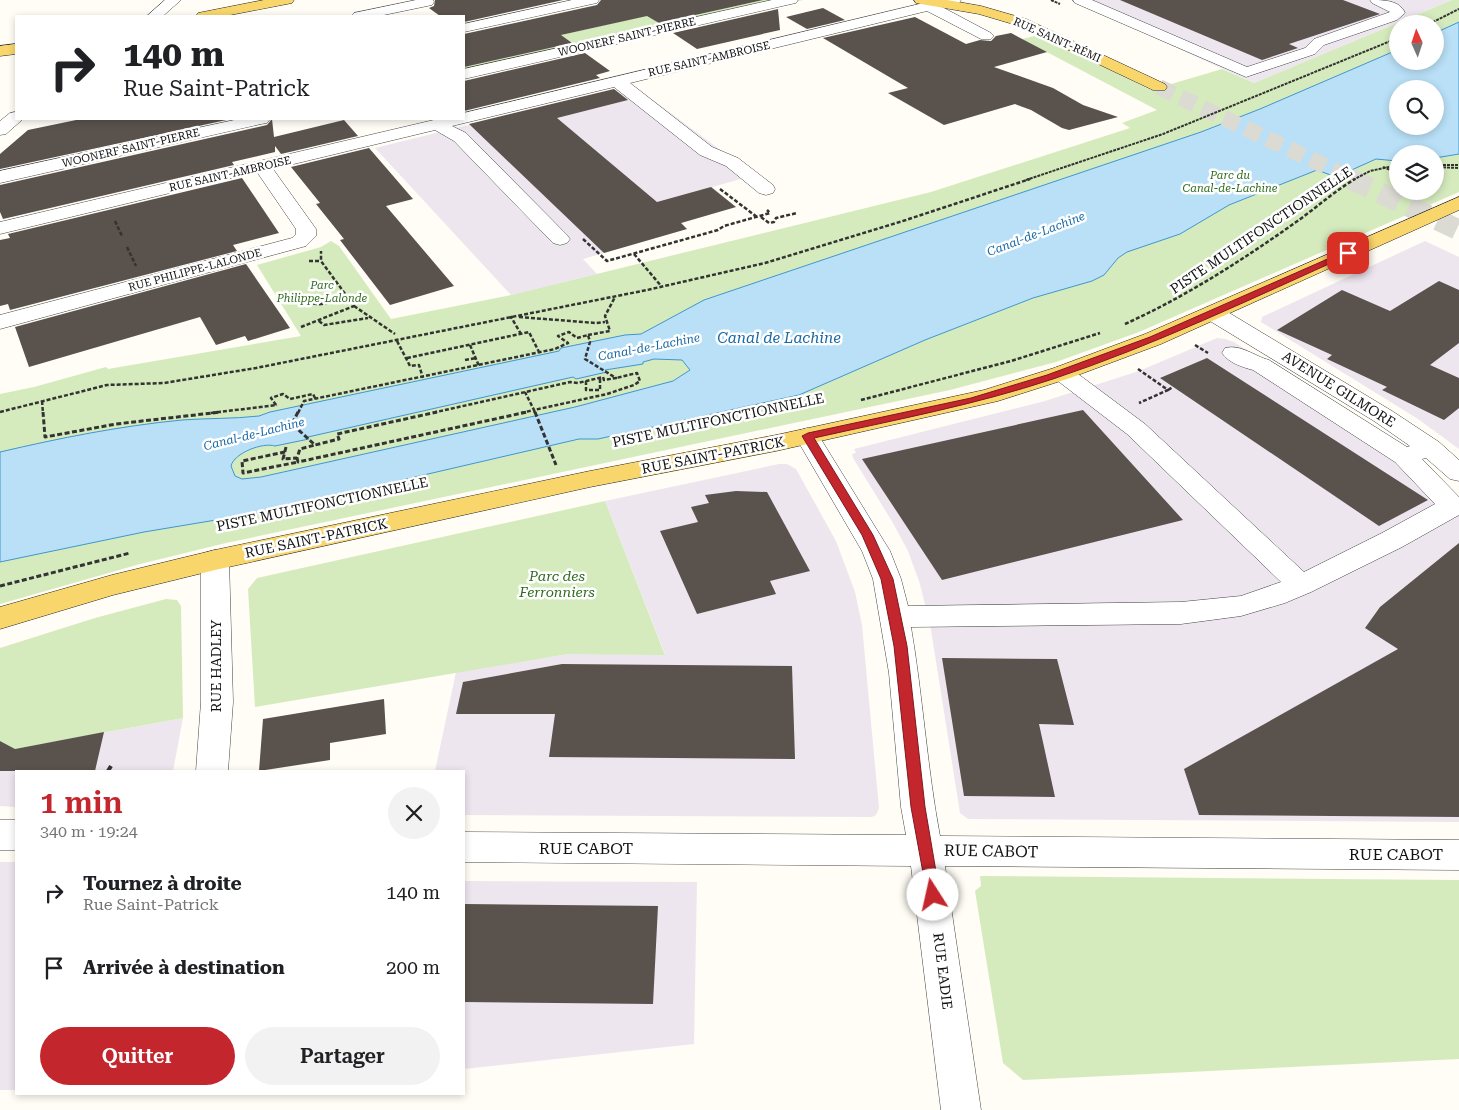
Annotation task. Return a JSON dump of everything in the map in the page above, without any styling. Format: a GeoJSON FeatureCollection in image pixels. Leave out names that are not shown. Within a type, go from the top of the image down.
{"type":"FeatureCollection","features":[{"type":"Feature","properties":{"kind":"main road"},"geometry":{"type":"LineString","coordinates":[[208,15],[287,0]]}},
{"type":"Feature","properties":{"kind":"main road","name":"RUE SAINT-RÉMI"},"geometry":{"type":"LineString","coordinates":[[936,2],[981,10],[1021,22],[1164,83],[995,0]]}},
{"type":"Feature","properties":{"kind":"main road"},"geometry":{"type":"LineString","coordinates":[[0,51],[15,48]]}},
{"type":"Feature","properties":{"kind":"main road","name":"RUE SAINT-PATRICK"},"geometry":{"type":"LineString","coordinates":[[0,618],[90,591],[215,560],[590,479],[808,436],[973,400],[1062,373],[1153,339],[1459,203]]}},
{"type":"Feature","properties":{"kind":"street"},"geometry":{"type":"LineString","coordinates":[[155,15],[174,0]]}},
{"type":"Feature","properties":{"kind":"street"},"geometry":{"type":"LineString","coordinates":[[465,27],[592,0]]}},
{"type":"Feature","properties":{"kind":"street","name":"WOONERF SAINT-PIERRE"},"geometry":{"type":"LineString","coordinates":[[465,61],[735,0]]}},
{"type":"Feature","properties":{"kind":"street","name":"WOONERF SAINT-PIERRE"},"geometry":{"type":"LineString","coordinates":[[465,74],[718,16],[753,4],[791,0]]}},
{"type":"Feature","properties":{"kind":"street"},"geometry":{"type":"LineString","coordinates":[[1080,0],[1246,72],[1310,51],[1318,42],[1392,17],[1398,13],[1393,6],[1377,0]]}},
{"type":"Feature","properties":{"kind":"street"},"geometry":{"type":"LineString","coordinates":[[936,2],[986,36]]}},
{"type":"Feature","properties":{"kind":"street","name":"RUE SAINT-AMBROISE"},"geometry":{"type":"LineString","coordinates":[[465,117],[936,2]]}},
{"type":"Feature","properties":{"kind":"street"},"geometry":{"type":"LineString","coordinates":[[366,15],[433,3]]}},
{"type":"Feature","properties":{"kind":"street"},"geometry":{"type":"LineString","coordinates":[[653,18],[692,22]]}},
{"type":"Feature","properties":{"kind":"street"},"geometry":{"type":"LineString","coordinates":[[612,40],[623,25]]}},
{"type":"Feature","properties":{"kind":"street"},"geometry":{"type":"LineString","coordinates":[[494,54],[536,57]]}},
{"type":"Feature","properties":{"kind":"street"},"geometry":{"type":"LineString","coordinates":[[617,81],[706,151],[732,162],[766,189]]}},
{"type":"Feature","properties":{"kind":"street"},"geometry":{"type":"LineString","coordinates":[[0,115],[15,116]]}},
{"type":"Feature","properties":{"kind":"street"},"geometry":{"type":"LineString","coordinates":[[0,130],[15,117]]}},
{"type":"Feature","properties":{"kind":"street"},"geometry":{"type":"LineString","coordinates":[[172,139],[199,120]]}},
{"type":"Feature","properties":{"kind":"street","name":"WOONERF SAINT-PIERRE"},"geometry":{"type":"LineString","coordinates":[[4,172],[37,156],[199,120]]}},
{"type":"Feature","properties":{"kind":"street","name":"WOONERF SAINT-PIERRE"},"geometry":{"type":"LineString","coordinates":[[4,172],[135,147],[257,120]]}},
{"type":"Feature","properties":{"kind":"street","name":"RUE SAINT-AMBROISE"},"geometry":{"type":"LineString","coordinates":[[0,228],[454,120]]}},
{"type":"Feature","properties":{"kind":"street"},"geometry":{"type":"LineString","coordinates":[[438,124],[444,129],[460,136],[560,239]]}},
{"type":"Feature","properties":{"kind":"street"},"geometry":{"type":"LineString","coordinates":[[99,143],[135,147]]}},
{"type":"Feature","properties":{"kind":"street","name":"RUE PHILIPPE-LALONDE"},"geometry":{"type":"LineString","coordinates":[[0,322],[299,242],[305,237],[306,230],[262,166]]}},
{"type":"Feature","properties":{"kind":"street","name":"AVENUE GILMORE"},"geometry":{"type":"LineString","coordinates":[[1213,313],[1383,416],[1430,448],[1459,473]]}},
{"type":"Feature","properties":{"kind":"street"},"geometry":{"type":"LineString","coordinates":[[896,617],[1188,612],[1241,606],[1275,596],[1301,585],[1456,506],[1404,456],[1261,365],[1249,362],[1233,353]]}},
{"type":"Feature","properties":{"kind":"street"},"geometry":{"type":"LineString","coordinates":[[1261,365],[1282,354]]}},
{"type":"Feature","properties":{"kind":"street"},"geometry":{"type":"LineString","coordinates":[[1062,373],[1136,429],[1301,585]]}},
{"type":"Feature","properties":{"kind":"street","name":"RUE EADIE"},"geometry":{"type":"LineString","coordinates":[[808,436],[876,551],[887,579],[896,617],[904,673],[918,807],[936,907],[960,1110]]}},
{"type":"Feature","properties":{"kind":"street"},"geometry":{"type":"LineString","coordinates":[[1404,456],[1430,448]]}},
{"type":"Feature","properties":{"kind":"street","name":"RUE HADLEY"},"geometry":{"type":"LineString","coordinates":[[212,770],[217,702],[215,560]]}},
{"type":"Feature","properties":{"kind":"street"},"geometry":{"type":"LineString","coordinates":[[0,835],[15,835]]}},
{"type":"Feature","properties":{"kind":"street","name":"RUE CABOT"},"geometry":{"type":"LineString","coordinates":[[465,847],[1459,855]]}},
{"type":"Feature","properties":{"kind":"path"},"geometry":{"type":"LineString","coordinates":[[1444,16],[1459,9]]}},
{"type":"Feature","properties":{"kind":"path"},"geometry":{"type":"LineString","coordinates":[[0,412],[107,385],[164,383],[204,377],[711,277],[801,253],[1130,145],[1211,116],[1389,42]]}},
{"type":"Feature","properties":{"kind":"path","name":"PISTE MULTIFONCTIONNELLE"},"geometry":{"type":"LineString","coordinates":[[1119,326],[1158,309],[1200,286],[1299,220],[1350,181],[1382,167],[1389,166]]}},
{"type":"Feature","properties":{"kind":"path"},"geometry":{"type":"LineString","coordinates":[[1444,166],[1459,167]]}},
{"type":"Feature","properties":{"kind":"path"},"geometry":{"type":"LineString","coordinates":[[1382,167],[1389,170]]}},
{"type":"Feature","properties":{"kind":"path"},"geometry":{"type":"LineString","coordinates":[[720,189],[756,217]]}},
{"type":"Feature","properties":{"kind":"path"},"geometry":{"type":"LineString","coordinates":[[773,208],[766,210],[776,218]]}},
{"type":"Feature","properties":{"kind":"path"},"geometry":{"type":"LineString","coordinates":[[760,216],[769,223],[774,222],[776,218],[797,213]]}},
{"type":"Feature","properties":{"kind":"path"},"geometry":{"type":"LineString","coordinates":[[583,239],[607,261],[770,214]]}},
{"type":"Feature","properties":{"kind":"path"},"geometry":{"type":"LineString","coordinates":[[320,246],[321,261],[354,306],[368,318],[394,334]]}},
{"type":"Feature","properties":{"kind":"path"},"geometry":{"type":"LineString","coordinates":[[127,247],[137,268]]}},
{"type":"Feature","properties":{"kind":"path"},"geometry":{"type":"LineString","coordinates":[[634,254],[662,287]]}},
{"type":"Feature","properties":{"kind":"path"},"geometry":{"type":"LineString","coordinates":[[302,297],[308,302],[318,304],[334,301],[345,294]]}},
{"type":"Feature","properties":{"kind":"path"},"geometry":{"type":"LineString","coordinates":[[315,444],[292,424],[304,401],[423,378],[540,352],[568,343],[558,336],[569,332],[577,338],[610,331],[606,322],[606,311],[615,297]]}},
{"type":"Feature","properties":{"kind":"path"},"geometry":{"type":"LineString","coordinates":[[301,328],[354,306]]}},
{"type":"Feature","properties":{"kind":"path"},"geometry":{"type":"LineString","coordinates":[[511,317],[596,323],[606,322]]}},
{"type":"Feature","properties":{"kind":"path"},"geometry":{"type":"LineString","coordinates":[[511,317],[521,334]]}},
{"type":"Feature","properties":{"kind":"path"},"geometry":{"type":"LineString","coordinates":[[319,321],[324,325],[368,318]]}},
{"type":"Feature","properties":{"kind":"path"},"geometry":{"type":"LineString","coordinates":[[856,401],[1043,352],[1106,331]]}},
{"type":"Feature","properties":{"kind":"path"},"geometry":{"type":"LineString","coordinates":[[407,358],[529,332],[540,352]]}},
{"type":"Feature","properties":{"kind":"path"},"geometry":{"type":"LineString","coordinates":[[588,335],[591,339],[585,359],[615,377]]}},
{"type":"Feature","properties":{"kind":"path"},"geometry":{"type":"LineString","coordinates":[[397,341],[410,366],[418,364],[423,378]]}},
{"type":"Feature","properties":{"kind":"path"},"geometry":{"type":"LineString","coordinates":[[470,345],[479,366]]}},
{"type":"Feature","properties":{"kind":"path"},"geometry":{"type":"LineString","coordinates":[[465,360],[476,358]]}},
{"type":"Feature","properties":{"kind":"path"},"geometry":{"type":"LineString","coordinates":[[1138,368],[1168,390]]}},
{"type":"Feature","properties":{"kind":"path"},"geometry":{"type":"LineString","coordinates":[[637,373],[639,378],[639,383],[636,385],[603,394],[243,473],[242,461],[286,450],[283,459],[298,460],[300,448],[339,440],[337,434],[570,382],[578,383],[604,377],[604,380],[637,373]]}},
{"type":"Feature","properties":{"kind":"path"},"geometry":{"type":"LineString","coordinates":[[600,378],[600,390],[603,394]]}},
{"type":"Feature","properties":{"kind":"path"},"geometry":{"type":"LineString","coordinates":[[586,381],[586,390],[600,390]]}},
{"type":"Feature","properties":{"kind":"path"},"geometry":{"type":"LineString","coordinates":[[1139,402],[1173,387]]}},
{"type":"Feature","properties":{"kind":"path"},"geometry":{"type":"LineString","coordinates":[[525,392],[555,463]]}},
{"type":"Feature","properties":{"kind":"path"},"geometry":{"type":"LineString","coordinates":[[42,401],[45,437],[125,423],[277,405],[271,398],[283,394],[290,400],[313,394],[315,398]]}},
{"type":"Feature","properties":{"kind":"path"},"geometry":{"type":"LineString","coordinates":[[546,465],[565,461]]}},
{"type":"Feature","properties":{"kind":"path"},"geometry":{"type":"LineString","coordinates":[[0,586],[137,552]]}},
{"type":"Feature","properties":{"kind":"path"},"geometry":{"type":"LineString","coordinates":[[109,770],[111,766]]}},
{"type":"Feature","properties":{"kind":"shaded area"},"geometry":{"type":"Polygon","coordinates":[[[1071,0],[1452,0],[1416,15],[1389,15],[1389,26],[1254,83],[1071,0]]]}},
{"type":"Feature","properties":{"kind":"shaded area"},"geometry":{"type":"Polygon","coordinates":[[[633,85],[774,190],[760,193],[741,179],[712,187],[736,207],[682,223],[687,229],[583,259],[597,274],[511,295],[375,148],[574,99],[588,110],[628,100],[615,89],[633,85]]]}},
{"type":"Feature","properties":{"kind":"shaded area"},"geometry":{"type":"Polygon","coordinates":[[[1425,241],[1459,257],[1459,449],[1418,419],[1261,322],[1262,317],[1266,315],[1425,241]]]}},
{"type":"Feature","properties":{"kind":"shaded area"},"geometry":{"type":"Polygon","coordinates":[[[1217,338],[1234,342],[1352,416],[1459,505],[1459,822],[968,819],[960,813],[931,630],[920,584],[908,551],[853,458],[852,454],[856,453],[854,449],[1045,401],[1139,371],[1217,338]]]}},
{"type":"Feature","properties":{"kind":"shaded area"},"geometry":{"type":"Polygon","coordinates":[[[779,464],[787,464],[796,469],[836,541],[855,592],[862,625],[879,808],[876,815],[872,817],[465,815],[465,770],[435,770],[456,672],[568,654],[665,654],[605,501],[779,464]]]}},
{"type":"Feature","properties":{"kind":"shaded area"},"geometry":{"type":"Polygon","coordinates":[[[183,718],[173,770],[15,770],[15,807],[0,806],[0,741],[15,749],[183,718]]]}},
{"type":"Feature","properties":{"kind":"shaded area"},"geometry":{"type":"Polygon","coordinates":[[[0,862],[15,862],[15,1090],[0,1090],[0,862]]]}},
{"type":"Feature","properties":{"kind":"shaded area"},"geometry":{"type":"Polygon","coordinates":[[[465,881],[697,882],[694,1044],[465,1069],[465,881]]]}},
{"type":"Feature","properties":{"kind":"green space"},"geometry":{"type":"Polygon","coordinates":[[[715,0],[803,0],[465,77],[465,57],[715,0]]]}},
{"type":"Feature","properties":{"kind":"green space","name":"Parc du Canal-de-Lachine"},"geometry":{"type":"Polygon","coordinates":[[[1452,0],[1459,0],[1459,192],[1444,199],[1444,145],[1389,145],[1389,200],[1441,200],[1139,332],[1056,362],[950,390],[226,543],[140,564],[0,604],[0,394],[34,387],[106,367],[108,369],[301,336],[257,265],[321,247],[331,241],[339,246],[391,319],[511,295],[931,192],[1130,128],[1122,123],[1157,110],[1022,39],[1039,35],[1151,90],[1222,69],[1254,83],[1389,26],[1389,70],[1444,70],[1444,15],[1416,15],[1452,0]]]}},
{"type":"Feature","properties":{"kind":"green space","name":"Parc des Ferronniers"},"geometry":{"type":"Polygon","coordinates":[[[605,501],[665,655],[568,654],[255,707],[248,589],[257,578],[605,501]]]}},
{"type":"Feature","properties":{"kind":"green space"},"geometry":{"type":"Polygon","coordinates":[[[166,599],[177,600],[181,606],[183,718],[15,749],[0,741],[0,648],[95,618],[166,599]]]}},
{"type":"Feature","properties":{"kind":"green space"},"geometry":{"type":"Polygon","coordinates":[[[980,876],[1459,880],[1459,1059],[1023,1080],[1003,1063],[975,891],[981,886],[980,876]]]}},
{"type":"Feature","properties":{"kind":"water","name":"Canal de Lachine"},"geometry":{"type":"Polygon","coordinates":[[[1459,22],[1459,154],[1444,156],[1444,145],[1389,145],[1389,160],[1376,159],[1336,177],[1317,170],[1229,205],[1180,234],[1127,252],[1118,258],[1104,275],[1092,281],[1033,298],[925,340],[799,395],[598,439],[579,439],[264,512],[144,532],[0,562],[0,452],[113,429],[182,420],[259,416],[270,412],[559,351],[561,348],[625,335],[641,334],[704,300],[1201,132],[1260,109],[1389,53],[1389,70],[1444,70],[1444,29],[1459,22]],[[654,359],[643,362],[643,364],[605,370],[607,372],[576,379],[573,377],[308,437],[309,439],[275,446],[257,447],[237,457],[231,466],[235,476],[242,479],[261,477],[575,407],[673,381],[690,370],[682,360],[654,359]]]}},
{"type":"Feature","properties":{"kind":"building"},"geometry":{"type":"Polygon","coordinates":[[[435,0],[563,0],[465,22],[465,15],[439,15],[429,8],[434,6],[435,0]]]}},
{"type":"Feature","properties":{"kind":"building"},"geometry":{"type":"Polygon","coordinates":[[[601,0],[763,0],[659,23],[647,16],[561,35],[572,43],[465,67],[465,34],[597,5],[601,0]]]}},
{"type":"Feature","properties":{"kind":"building"},"geometry":{"type":"Polygon","coordinates":[[[1120,0],[1343,0],[1380,14],[1289,44],[1298,48],[1262,60],[1120,0]]]}},
{"type":"Feature","properties":{"kind":"building"},"geometry":{"type":"Polygon","coordinates":[[[823,8],[845,20],[807,29],[786,17],[823,8]]]}},
{"type":"Feature","properties":{"kind":"building"},"geometry":{"type":"Polygon","coordinates":[[[778,9],[780,30],[697,49],[673,33],[778,9]]]}},
{"type":"Feature","properties":{"kind":"building"},"geometry":{"type":"Polygon","coordinates":[[[915,17],[966,44],[980,40],[991,41],[996,36],[1011,33],[1047,52],[994,67],[1053,88],[1083,105],[1118,117],[1069,130],[1031,110],[1015,104],[944,125],[888,93],[908,88],[823,38],[915,17]]]}},
{"type":"Feature","properties":{"kind":"building"},"geometry":{"type":"Polygon","coordinates":[[[585,53],[610,71],[596,75],[600,78],[465,111],[465,81],[585,53]]]}},
{"type":"Feature","properties":{"kind":"building"},"geometry":{"type":"Polygon","coordinates":[[[614,89],[628,100],[557,118],[657,202],[711,187],[736,207],[681,223],[687,229],[604,253],[469,124],[614,89]]]}},
{"type":"Feature","properties":{"kind":"building"},"geometry":{"type":"Polygon","coordinates":[[[76,120],[226,120],[0,169],[0,154],[28,130],[76,120]]]}},
{"type":"Feature","properties":{"kind":"building"},"geometry":{"type":"Polygon","coordinates":[[[272,120],[274,137],[344,120],[358,136],[281,154],[275,146],[275,152],[232,162],[234,165],[3,219],[0,212],[0,185],[267,125],[272,120]]]}},
{"type":"Feature","properties":{"kind":"building"},"geometry":{"type":"Polygon","coordinates":[[[369,148],[413,199],[386,206],[454,286],[390,305],[340,240],[344,239],[316,204],[320,203],[291,167],[369,148]]]}},
{"type":"Feature","properties":{"kind":"building"},"geometry":{"type":"Polygon","coordinates":[[[242,178],[279,233],[233,245],[237,251],[10,310],[8,304],[0,306],[0,240],[10,238],[8,234],[242,178]]]}},
{"type":"Feature","properties":{"kind":"building"},"geometry":{"type":"Polygon","coordinates":[[[246,264],[290,328],[248,341],[245,336],[216,345],[200,317],[29,367],[15,327],[246,264]]]}},
{"type":"Feature","properties":{"kind":"building"},"geometry":{"type":"Polygon","coordinates":[[[1439,281],[1459,290],[1459,343],[1430,365],[1459,378],[1459,408],[1444,420],[1382,390],[1387,387],[1327,359],[1332,355],[1277,330],[1342,290],[1390,311],[1439,281]]]}},
{"type":"Feature","properties":{"kind":"building"},"geometry":{"type":"Polygon","coordinates":[[[1207,358],[1428,500],[1379,526],[1160,378],[1207,358]]]}},
{"type":"Feature","properties":{"kind":"building"},"geometry":{"type":"Polygon","coordinates":[[[1083,410],[1183,520],[942,580],[862,459],[1083,410]]]}},
{"type":"Feature","properties":{"kind":"building"},"geometry":{"type":"Polygon","coordinates":[[[736,491],[767,492],[810,571],[770,581],[776,594],[697,614],[660,531],[698,522],[691,507],[709,503],[705,495],[736,491]]]}},
{"type":"Feature","properties":{"kind":"building"},"geometry":{"type":"Polygon","coordinates":[[[1459,543],[1459,817],[1199,815],[1184,769],[1398,649],[1365,628],[1380,607],[1459,543]]]}},
{"type":"Feature","properties":{"kind":"building"},"geometry":{"type":"Polygon","coordinates":[[[942,658],[1057,659],[1074,725],[1039,724],[1055,797],[964,796],[942,658]]]}},
{"type":"Feature","properties":{"kind":"building"},"geometry":{"type":"Polygon","coordinates":[[[562,664],[792,666],[795,759],[549,757],[555,714],[456,714],[463,682],[562,664]]]}},
{"type":"Feature","properties":{"kind":"building"},"geometry":{"type":"Polygon","coordinates":[[[384,699],[386,734],[330,743],[330,760],[259,770],[263,719],[384,699]]]}},
{"type":"Feature","properties":{"kind":"building"},"geometry":{"type":"Polygon","coordinates":[[[104,732],[95,770],[0,771],[0,741],[15,749],[104,732]]]}},
{"type":"Feature","properties":{"kind":"building"},"geometry":{"type":"Polygon","coordinates":[[[465,904],[658,906],[653,1004],[465,1002],[465,904]]]}},
{"type":"Feature","properties":{"kind":"tunnel"},"geometry":{"type":"LineString","coordinates":[[1159,87],[1354,180]]}},
{"type":"Feature","properties":{"kind":"tunnel"},"geometry":{"type":"LineString","coordinates":[[1351,179],[1459,230]]}},
{"type":"Feature","properties":{"kind":"route"},"geometry":{"type":"LineString","coordinates":[[933,895],[918,807],[904,673],[887,579],[876,551],[808,436],[973,400],[1051,377],[1128,349],[1194,322],[1348,253]]}},
{"type":"Feature","properties":{"kind":"water label","name":"Canal-de-Lachine"},"geometry":{"type":"Point","coordinates":[1036,234]}},
{"type":"Feature","properties":{"kind":"water label","name":"Canal-de-Lachine"},"geometry":{"type":"Point","coordinates":[649,347]}},
{"type":"Feature","properties":{"kind":"water label","name":"Canal-de-Lachine"},"geometry":{"type":"Point","coordinates":[254,434]}},
{"type":"Feature","properties":{"kind":"park label","name":"Parc Philippe-Lalonde"},"geometry":{"type":"Point","coordinates":[322,291]}}]}
